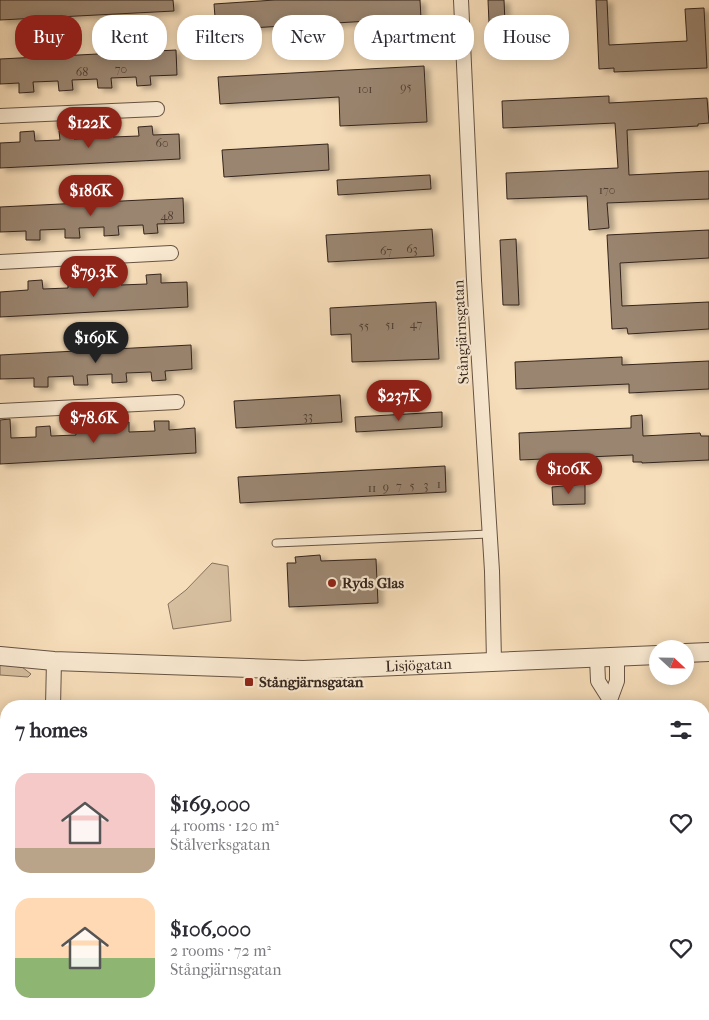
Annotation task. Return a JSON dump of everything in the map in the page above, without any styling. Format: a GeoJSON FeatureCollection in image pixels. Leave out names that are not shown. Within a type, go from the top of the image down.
{"type":"FeatureCollection","features":[{"type":"Feature","properties":{"kind":"street","name":"Stångjärnsgatan"},"geometry":{"type":"LineString","coordinates":[[461,0],[494,661]]}},
{"type":"Feature","properties":{"kind":"street"},"geometry":{"type":"LineString","coordinates":[[0,116],[158,109]]}},
{"type":"Feature","properties":{"kind":"street"},"geometry":{"type":"LineString","coordinates":[[0,262],[171,253]]}},
{"type":"Feature","properties":{"kind":"street"},"geometry":{"type":"LineString","coordinates":[[0,411],[177,402]]}},
{"type":"Feature","properties":{"kind":"street"},"geometry":{"type":"LineString","coordinates":[[694,653],[709,652]]}},
{"type":"Feature","properties":{"kind":"street","name":"Lisjögatan"},"geometry":{"type":"LineString","coordinates":[[0,656],[54,661],[303,670],[649,655]]}},
{"type":"Feature","properties":{"kind":"street"},"geometry":{"type":"LineString","coordinates":[[611,700],[617,681],[617,657]]}},
{"type":"Feature","properties":{"kind":"street"},"geometry":{"type":"LineString","coordinates":[[597,658],[598,681],[608,700]]}},
{"type":"Feature","properties":{"kind":"street"},"geometry":{"type":"LineString","coordinates":[[53,700],[54,661]]}},
{"type":"Feature","properties":{"kind":"lane"},"geometry":{"type":"LineString","coordinates":[[276,543],[489,534]]}},
{"type":"Feature","properties":{"kind":"shaded area"},"geometry":{"type":"Polygon","coordinates":[[[212,563],[228,566],[231,621],[173,629],[168,604],[186,590],[212,563]]]}},
{"type":"Feature","properties":{"kind":"shaded area"},"geometry":{"type":"Polygon","coordinates":[[[0,665],[22,667],[31,674],[28,677],[0,675],[0,665]]]}},
{"type":"Feature","properties":{"kind":"building"},"geometry":{"type":"Polygon","coordinates":[[[0,0],[173,0],[174,11],[82,16],[15,15],[15,19],[0,20],[0,0]]]}},
{"type":"Feature","properties":{"kind":"building"},"geometry":{"type":"Polygon","coordinates":[[[275,0],[420,0],[421,15],[354,15],[354,22],[344,23],[344,15],[272,15],[272,27],[262,27],[262,15],[215,15],[214,4],[275,0]]]}},
{"type":"Feature","properties":{"kind":"building"},"geometry":{"type":"Polygon","coordinates":[[[488,0],[504,0],[505,15],[489,15],[488,0]]]}},
{"type":"Feature","properties":{"kind":"building"},"geometry":{"type":"Polygon","coordinates":[[[596,0],[607,0],[609,45],[687,41],[685,9],[704,8],[707,68],[614,72],[614,68],[599,69],[596,0]]]}},
{"type":"Feature","properties":{"kind":"building"},"geometry":{"type":"Polygon","coordinates":[[[167,50],[176,50],[177,75],[150,76],[151,85],[137,86],[136,77],[111,78],[112,88],[98,88],[97,79],[72,80],[73,90],[59,91],[58,81],[33,82],[34,92],[19,93],[19,83],[0,84],[0,59],[82,60],[82,55],[92,54],[92,60],[167,60],[167,50]]]}},
{"type":"Feature","properties":{"kind":"building"},"geometry":{"type":"Polygon","coordinates":[[[424,66],[427,122],[340,126],[339,97],[220,104],[218,77],[424,66]]]}},
{"type":"Feature","properties":{"kind":"building"},"geometry":{"type":"Polygon","coordinates":[[[609,96],[609,103],[707,98],[709,123],[698,124],[698,126],[627,130],[629,175],[709,171],[709,199],[607,203],[609,228],[589,230],[587,196],[507,199],[506,173],[618,168],[615,123],[503,128],[502,101],[609,96]]]}},
{"type":"Feature","properties":{"kind":"building"},"geometry":{"type":"Polygon","coordinates":[[[152,126],[153,135],[179,134],[180,159],[0,168],[0,143],[20,142],[20,132],[34,131],[35,141],[60,140],[59,131],[73,130],[74,139],[100,138],[99,128],[113,127],[113,137],[139,136],[138,127],[152,126]]]}},
{"type":"Feature","properties":{"kind":"building"},"geometry":{"type":"Polygon","coordinates":[[[328,144],[329,170],[224,177],[222,150],[328,144]]]}},
{"type":"Feature","properties":{"kind":"building"},"geometry":{"type":"Polygon","coordinates":[[[430,175],[431,189],[338,195],[337,180],[430,175]]]}},
{"type":"Feature","properties":{"kind":"building"},"geometry":{"type":"Polygon","coordinates":[[[183,198],[184,223],[157,224],[158,233],[144,234],[143,225],[118,226],[119,235],[104,236],[104,227],[79,228],[80,238],[65,238],[65,229],[40,230],[40,240],[26,240],[26,231],[0,232],[0,207],[183,198]]]}},
{"type":"Feature","properties":{"kind":"building"},"geometry":{"type":"Polygon","coordinates":[[[432,229],[434,256],[328,262],[326,235],[432,229]]]}},
{"type":"Feature","properties":{"kind":"building"},"geometry":{"type":"Polygon","coordinates":[[[709,230],[709,258],[620,263],[622,306],[709,302],[709,329],[628,334],[627,328],[612,329],[607,235],[709,230]]]}},
{"type":"Feature","properties":{"kind":"building"},"geometry":{"type":"Polygon","coordinates":[[[516,239],[519,305],[503,305],[500,240],[516,239]]]}},
{"type":"Feature","properties":{"kind":"building"},"geometry":{"type":"Polygon","coordinates":[[[161,274],[161,283],[187,282],[188,307],[0,317],[0,292],[28,290],[28,281],[42,280],[43,289],[68,288],[68,279],[82,278],[82,287],[108,286],[108,276],[121,276],[121,285],[147,284],[146,275],[161,274]]]}},
{"type":"Feature","properties":{"kind":"building"},"geometry":{"type":"Polygon","coordinates":[[[436,302],[439,359],[352,362],[351,334],[331,335],[330,308],[436,302]]]}},
{"type":"Feature","properties":{"kind":"building"},"geometry":{"type":"Polygon","coordinates":[[[191,345],[192,369],[165,371],[166,380],[152,381],[151,372],[126,373],[127,382],[112,383],[112,374],[87,375],[88,385],[74,385],[73,376],[48,377],[48,387],[34,387],[34,378],[0,379],[0,355],[191,345]]]}},
{"type":"Feature","properties":{"kind":"building"},"geometry":{"type":"Polygon","coordinates":[[[622,357],[622,365],[709,361],[709,389],[629,393],[629,384],[516,389],[515,362],[622,357]]]}},
{"type":"Feature","properties":{"kind":"building"},"geometry":{"type":"Polygon","coordinates":[[[340,395],[342,422],[236,428],[234,401],[340,395]]]}},
{"type":"Feature","properties":{"kind":"building"},"geometry":{"type":"Polygon","coordinates":[[[442,412],[442,427],[356,432],[355,417],[442,412]]]}},
{"type":"Feature","properties":{"kind":"building"},"geometry":{"type":"Polygon","coordinates":[[[642,415],[643,436],[700,433],[701,436],[709,436],[709,460],[642,463],[633,462],[633,455],[520,460],[519,433],[631,428],[631,416],[642,415]]]}},
{"type":"Feature","properties":{"kind":"building"},"geometry":{"type":"Polygon","coordinates":[[[10,419],[11,438],[36,437],[36,427],[50,426],[51,436],[76,435],[75,425],[90,425],[90,434],[116,433],[115,423],[129,422],[129,432],[155,431],[154,421],[169,421],[169,430],[195,428],[196,453],[0,464],[0,420],[10,419]]]}},
{"type":"Feature","properties":{"kind":"building"},"geometry":{"type":"Polygon","coordinates":[[[445,466],[446,492],[240,503],[238,477],[445,466]]]}},
{"type":"Feature","properties":{"kind":"building"},"geometry":{"type":"Polygon","coordinates":[[[585,484],[585,504],[553,505],[552,487],[585,484]]]}},
{"type":"Feature","properties":{"kind":"building","name":"Ryds Glas"},"geometry":{"type":"Polygon","coordinates":[[[320,555],[321,561],[376,559],[378,603],[289,607],[287,563],[296,563],[295,557],[320,555]]]}},
{"type":"Feature","properties":{"kind":"place","name":"Ryds Glas"},"geometry":{"type":"Point","coordinates":[332,583]}},
{"type":"Feature","properties":{"kind":"place","name":"Stångjärnsgatan"},"geometry":{"type":"Point","coordinates":[249,682]}}]}
